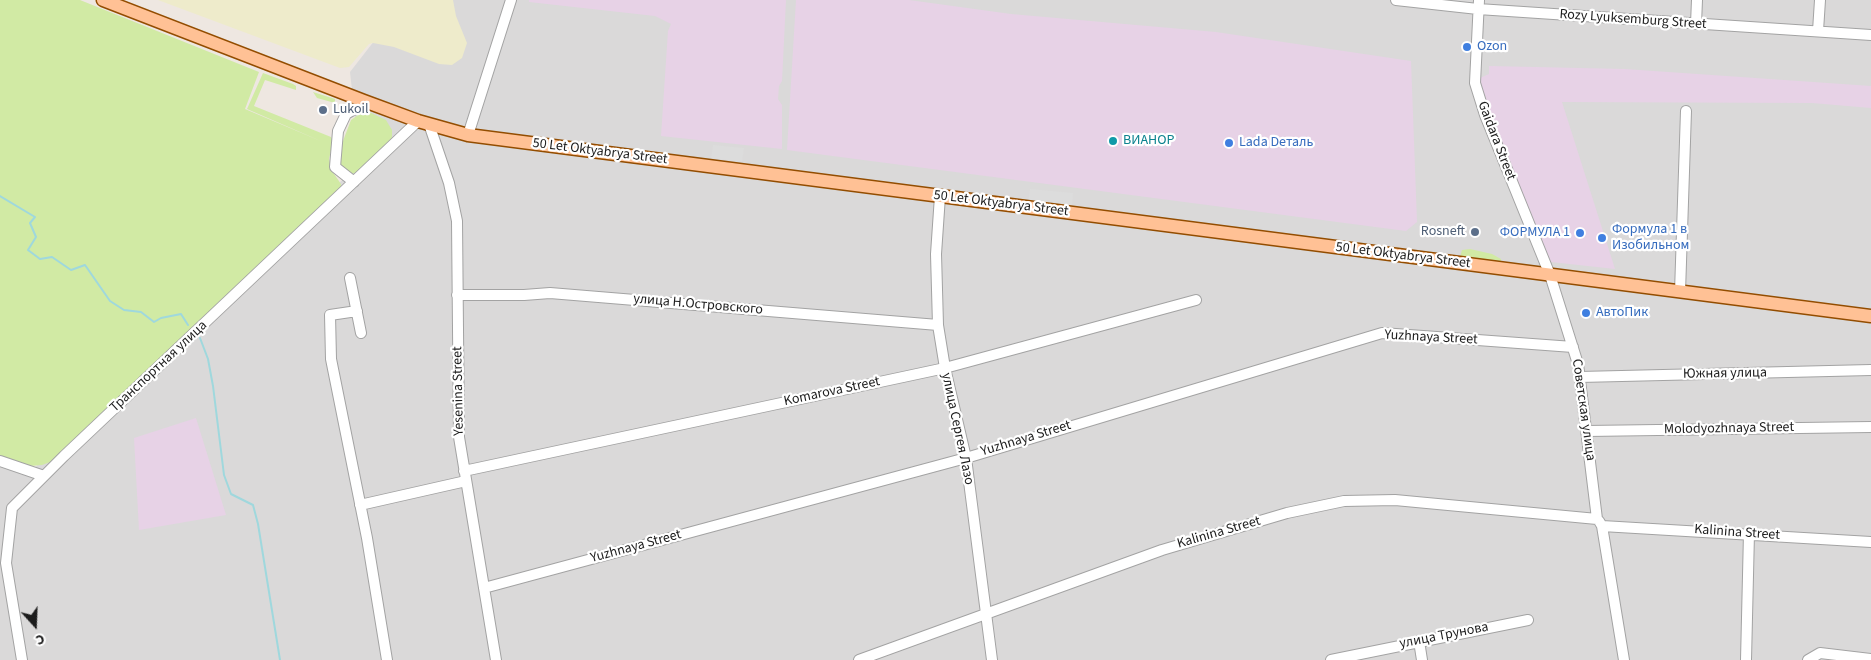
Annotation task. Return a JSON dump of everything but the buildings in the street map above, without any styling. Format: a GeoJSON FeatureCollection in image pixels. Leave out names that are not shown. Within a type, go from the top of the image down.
{"type":"FeatureCollection","features":[{"type":"Feature","properties":{"kind":"main road","name":"50 Let Oktyabrya Street"},"geometry":{"type":"LineString","coordinates":[[102,0],[366,102],[423,122],[468,134],[1871,316]]}},
{"type":"Feature","properties":{"kind":"street"},"geometry":{"type":"LineString","coordinates":[[468,134],[511,0]]}},
{"type":"Feature","properties":{"kind":"street","name":"Rozy Lyuksemburg Street"},"geometry":{"type":"LineString","coordinates":[[1396,0],[1479,5],[1696,24],[1871,35]]}},
{"type":"Feature","properties":{"kind":"street"},"geometry":{"type":"LineString","coordinates":[[1696,24],[1697,0]]}},
{"type":"Feature","properties":{"kind":"street"},"geometry":{"type":"LineString","coordinates":[[1818,31],[1820,0]]}},
{"type":"Feature","properties":{"kind":"street","name":"Gaidara Street"},"geometry":{"type":"LineString","coordinates":[[1479,5],[1475,83],[1485,115],[1550,275]]}},
{"type":"Feature","properties":{"kind":"street"},"geometry":{"type":"LineString","coordinates":[[354,182],[335,166],[338,131],[346,114],[366,102]]}},
{"type":"Feature","properties":{"kind":"street"},"geometry":{"type":"LineString","coordinates":[[1680,292],[1686,111]]}},
{"type":"Feature","properties":{"kind":"street","name":"Транспортная улица"},"geometry":{"type":"LineString","coordinates":[[22,660],[6,563],[12,508],[354,182],[423,122]]}},
{"type":"Feature","properties":{"kind":"street","name":"Yesenina Street"},"geometry":{"type":"LineString","coordinates":[[423,122],[449,183],[457,221],[459,437],[496,660]]}},
{"type":"Feature","properties":{"kind":"street","name":"улица Сергея Лазо"},"geometry":{"type":"LineString","coordinates":[[940,196],[936,254],[938,325],[945,368],[966,458],[992,660]]}},
{"type":"Feature","properties":{"kind":"street","name":"Советская улица"},"geometry":{"type":"LineString","coordinates":[[1550,275],[1573,346],[1580,377],[1599,522],[1624,660]]}},
{"type":"Feature","properties":{"kind":"street"},"geometry":{"type":"LineString","coordinates":[[350,278],[361,334]]}},
{"type":"Feature","properties":{"kind":"street","name":"улица Н.Островского"},"geometry":{"type":"LineString","coordinates":[[457,295],[524,295],[550,292],[938,325]]}},
{"type":"Feature","properties":{"kind":"street","name":"Komarova Street"},"geometry":{"type":"LineString","coordinates":[[360,505],[465,476],[945,368],[1196,300]]}},
{"type":"Feature","properties":{"kind":"street"},"geometry":{"type":"LineString","coordinates":[[356,311],[330,315],[330,359],[360,505],[387,660]]}},
{"type":"Feature","properties":{"kind":"street","name":"Yuzhnaya Street"},"geometry":{"type":"LineString","coordinates":[[484,588],[966,458],[1382,333],[1573,346]]}},
{"type":"Feature","properties":{"kind":"street","name":"Южная улица"},"geometry":{"type":"LineString","coordinates":[[1580,377],[1871,370]]}},
{"type":"Feature","properties":{"kind":"street","name":"Molodyozhnaya Street"},"geometry":{"type":"LineString","coordinates":[[1587,431],[1871,426]]}},
{"type":"Feature","properties":{"kind":"street"},"geometry":{"type":"LineString","coordinates":[[0,461],[44,476]]}},
{"type":"Feature","properties":{"kind":"street","name":"Kalinina Street"},"geometry":{"type":"LineString","coordinates":[[859,660],[1162,550],[1287,513],[1344,501],[1395,500],[1599,522],[1871,542]]}},
{"type":"Feature","properties":{"kind":"street"},"geometry":{"type":"LineString","coordinates":[[1746,660],[1749,533]]}},
{"type":"Feature","properties":{"kind":"street","name":"улица Трунова"},"geometry":{"type":"LineString","coordinates":[[1331,660],[1528,620]]}},
{"type":"Feature","properties":{"kind":"street"},"geometry":{"type":"LineString","coordinates":[[1419,641],[1422,660]]}},
{"type":"Feature","properties":{"kind":"street"},"geometry":{"type":"LineString","coordinates":[[1808,660],[1820,653],[1871,659]]}},
{"type":"Feature","properties":{"kind":"shaded area"},"geometry":{"type":"Polygon","coordinates":[[[158,0],[453,0],[456,16],[467,43],[462,58],[452,65],[439,64],[394,47],[373,43],[369,44],[349,67],[340,68],[158,0]]]}},
{"type":"Feature","properties":{"kind":"shaded area"},"geometry":{"type":"Polygon","coordinates":[[[406,0],[1871,0],[1871,660],[0,660],[0,463],[30,472],[369,155],[355,117],[350,72],[406,0]]]}},
{"type":"Feature","properties":{"kind":"shaded area"},"geometry":{"type":"Polygon","coordinates":[[[529,0],[786,0],[782,81],[779,86],[778,99],[782,105],[782,149],[661,136],[668,31],[671,24],[655,16],[529,2],[529,0]]]}},
{"type":"Feature","properties":{"kind":"shaded area"},"geometry":{"type":"Polygon","coordinates":[[[796,0],[909,0],[1011,14],[1216,32],[1411,61],[1417,222],[1406,231],[787,150],[796,0]]]}},
{"type":"Feature","properties":{"kind":"shaded area"},"geometry":{"type":"Polygon","coordinates":[[[1489,66],[1625,69],[1871,86],[1871,108],[1812,103],[1562,102],[1615,269],[1551,262],[1484,100],[1480,78],[1489,74],[1489,66]]]}},
{"type":"Feature","properties":{"kind":"shaded area"},"geometry":{"type":"Polygon","coordinates":[[[713,145],[744,148],[742,162],[711,158],[713,145]]]}},
{"type":"Feature","properties":{"kind":"shaded area"},"geometry":{"type":"Polygon","coordinates":[[[1030,189],[1073,193],[1072,207],[1028,202],[1030,189]]]}},
{"type":"Feature","properties":{"kind":"shaded area"},"geometry":{"type":"Polygon","coordinates":[[[196,418],[226,515],[139,530],[134,438],[196,418]]]}},
{"type":"Feature","properties":{"kind":"green space"},"geometry":{"type":"Polygon","coordinates":[[[0,0],[80,0],[259,72],[245,109],[323,142],[247,109],[263,73],[293,84],[296,86],[296,90],[265,80],[254,106],[331,137],[333,142],[329,159],[332,171],[341,184],[341,188],[53,461],[42,465],[30,466],[0,457],[0,0]]]}},
{"type":"Feature","properties":{"kind":"green space"},"geometry":{"type":"Polygon","coordinates":[[[313,92],[335,99],[335,103],[317,98],[313,92]]]}},
{"type":"Feature","properties":{"kind":"green space"},"geometry":{"type":"Polygon","coordinates":[[[369,112],[386,120],[392,130],[391,142],[359,172],[351,174],[339,166],[338,154],[351,120],[358,115],[369,112]]]}},
{"type":"Feature","properties":{"kind":"green space"},"geometry":{"type":"Polygon","coordinates":[[[1470,249],[1492,254],[1501,259],[1501,263],[1460,257],[1462,250],[1470,249]]]}},
{"type":"Feature","properties":{"kind":"waterway"},"geometry":{"type":"LineString","coordinates":[[0,196],[35,217],[30,223],[36,237],[28,250],[40,259],[52,257],[71,270],[85,265],[110,301],[124,310],[141,312],[154,322],[161,318],[181,314],[188,325]]}},
{"type":"Feature","properties":{"kind":"waterway"},"geometry":{"type":"LineString","coordinates":[[200,338],[208,359],[213,386],[224,475],[231,494],[253,505],[258,524],[280,660]]}},
{"type":"Feature","properties":{"kind":"place","name":"Ozon"},"geometry":{"type":"Point","coordinates":[1467,47]}},
{"type":"Feature","properties":{"kind":"place","name":"Lukoil"},"geometry":{"type":"Point","coordinates":[323,110]}},
{"type":"Feature","properties":{"kind":"place","name":"ВИАНОР"},"geometry":{"type":"Point","coordinates":[1113,141]}},
{"type":"Feature","properties":{"kind":"place","name":"Lada Dеталь"},"geometry":{"type":"Point","coordinates":[1229,143]}},
{"type":"Feature","properties":{"kind":"place","name":"Rosneft"},"geometry":{"type":"Point","coordinates":[1475,232]}},
{"type":"Feature","properties":{"kind":"place","name":"ФОРМУЛА 1"},"geometry":{"type":"Point","coordinates":[1580,233]}},
{"type":"Feature","properties":{"kind":"place","name":"Формула 1 в Изобильном"},"geometry":{"type":"Point","coordinates":[1602,238]}},
{"type":"Feature","properties":{"kind":"place","name":"АвтоПик"},"geometry":{"type":"Point","coordinates":[1586,313]}}]}
